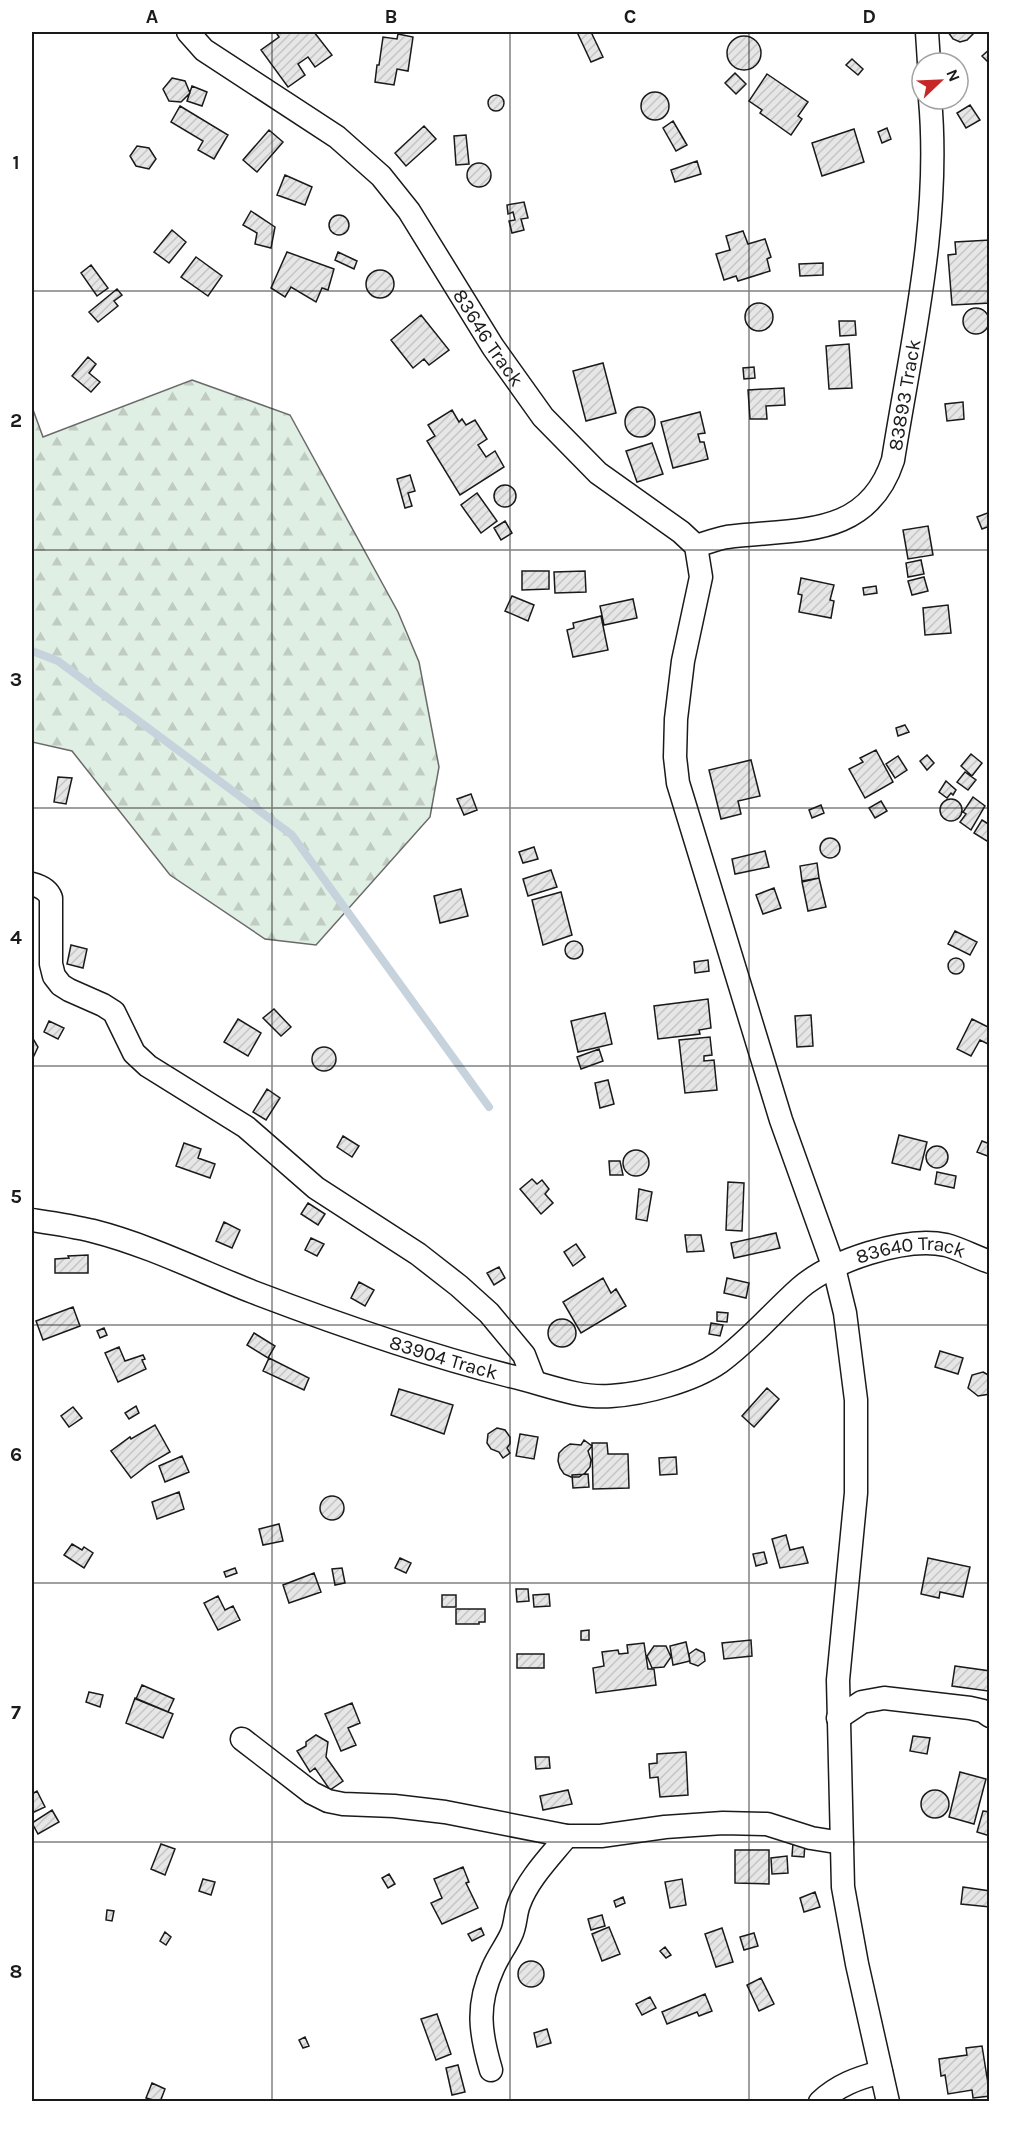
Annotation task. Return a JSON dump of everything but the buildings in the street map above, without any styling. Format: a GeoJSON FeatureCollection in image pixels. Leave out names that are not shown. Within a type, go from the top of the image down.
{"type":"FeatureCollection","features":[{"type":"Feature","properties":{"kind":"street","name":"83646 Track"},"geometry":{"type":"LineString","coordinates":[[188,32],[204,50],[337,137],[381,176],[409,211],[493,347],[543,417],[598,473],[681,532],[696,546]]}},
{"type":"Feature","properties":{"kind":"street"},"geometry":{"type":"LineString","coordinates":[[927,32],[928,51]]}},
{"type":"Feature","properties":{"kind":"street","name":"83893 Track"},"geometry":{"type":"LineString","coordinates":[[696,546],[724,538],[832,524],[856,513],[869,502],[888,477],[893,460],[927,253],[932,178],[931,111]]}},
{"type":"Feature","properties":{"kind":"street"},"geometry":{"type":"LineString","coordinates":[[696,546],[701,577],[683,661],[676,719],[675,757],[678,783],[781,1120],[834,1268],[845,1312],[856,1400],[856,1493],[838,1680],[843,1887],[857,1964],[888,2102]]}},
{"type":"Feature","properties":{"kind":"street"},"geometry":{"type":"LineString","coordinates":[[32,884],[46,890],[51,898],[51,964],[54,976],[61,985],[114,1012],[134,1053],[148,1066],[246,1127],[315,1188],[418,1254],[459,1286],[489,1313],[524,1355],[534,1381]]}},
{"type":"Feature","properties":{"kind":"street","name":"83904 Track"},"geometry":{"type":"LineString","coordinates":[[32,1220],[92,1231],[150,1250],[360,1331],[485,1370],[587,1396],[610,1396],[648,1389],[696,1374],[719,1363],[803,1286],[834,1268]]}},
{"type":"Feature","properties":{"kind":"street","name":"83640 Track"},"geometry":{"type":"LineString","coordinates":[[834,1268],[852,1258],[901,1244],[945,1245],[990,1262]]}},
{"type":"Feature","properties":{"kind":"street"},"geometry":{"type":"LineString","coordinates":[[838,1718],[862,1702],[884,1698],[970,1708],[990,1716]]}},
{"type":"Feature","properties":{"kind":"street"},"geometry":{"type":"LineString","coordinates":[[242,1739],[312,1793],[328,1801],[343,1804],[394,1806],[445,1812],[567,1836],[601,1836],[664,1827],[723,1823],[767,1824],[811,1838],[842,1843]]}},
{"type":"Feature","properties":{"kind":"street"},"geometry":{"type":"LineString","coordinates":[[491,2070],[480,2022],[483,1997],[492,1971],[512,1934],[518,1906],[525,1891],[567,1836]]}},
{"type":"Feature","properties":{"kind":"street"},"geometry":{"type":"LineString","coordinates":[[820,2102],[830,2092],[855,2079],[881,2072]]}},
{"type":"Feature","properties":{"kind":"green space"},"geometry":{"type":"Polygon","coordinates":[[[192,380],[290,415],[398,612],[419,662],[439,767],[430,817],[316,945],[265,939],[170,875],[72,751],[32,742],[32,407],[43,437],[192,380]]]}},
{"type":"Feature","properties":{"kind":"waterway"},"geometry":{"type":"LineString","coordinates":[[32,651],[58,661],[292,835],[489,1107]]}}]}
